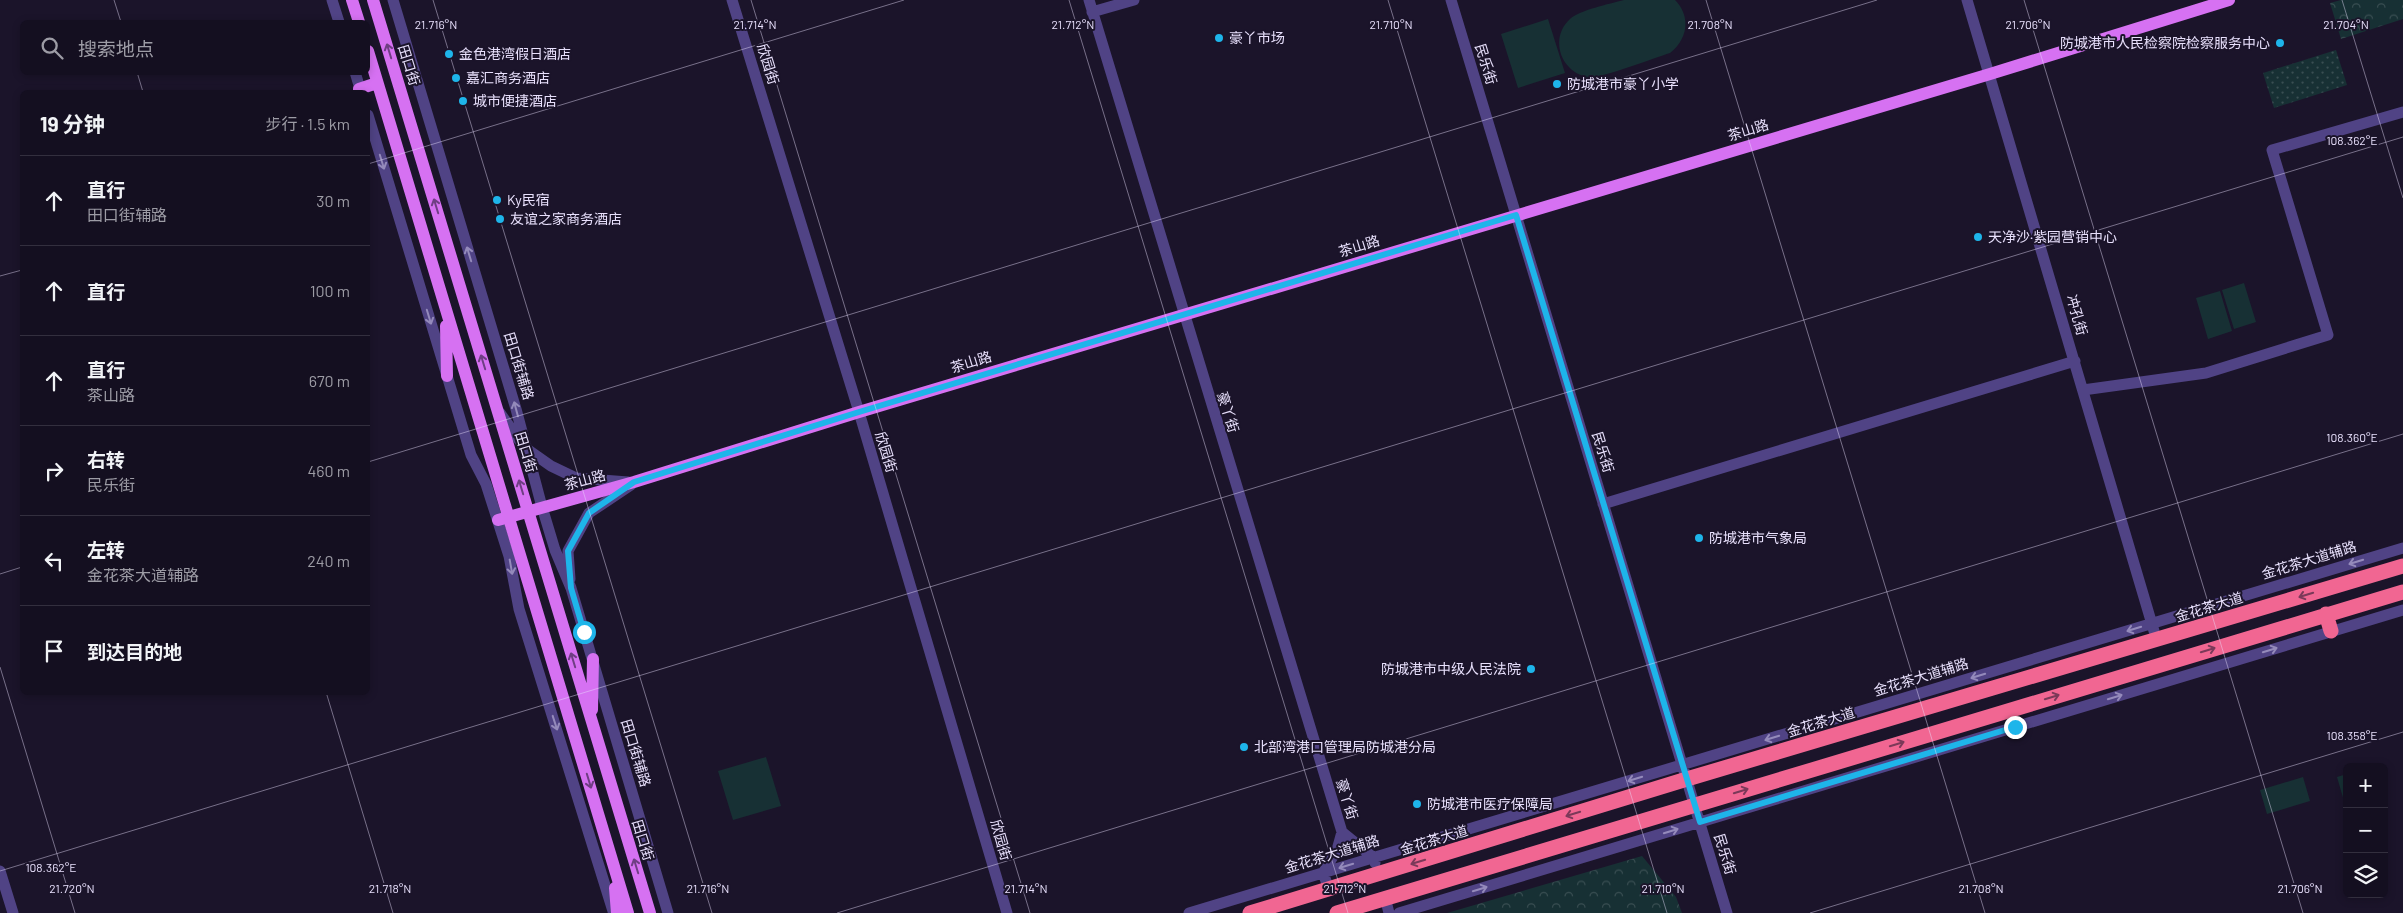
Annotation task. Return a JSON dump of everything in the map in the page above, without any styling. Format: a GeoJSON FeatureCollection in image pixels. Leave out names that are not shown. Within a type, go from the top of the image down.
{"type":"FeatureCollection","features":[{"type":"Feature","properties":{"kind":"highway","name":"金花茶大道"},"geometry":{"type":"LineString","coordinates":[[1250,913],[1329,890],[1684,772],[2156,640],[2403,566]]}},
{"type":"Feature","properties":{"kind":"highway"},"geometry":{"type":"LineString","coordinates":[[1337,913],[2403,592]]}},
{"type":"Feature","properties":{"kind":"highway"},"geometry":{"type":"LineString","coordinates":[[2326,614],[2331,631]]}},
{"type":"Feature","properties":{"kind":"main road"},"geometry":{"type":"LineString","coordinates":[[352,0],[358,20]]}},
{"type":"Feature","properties":{"kind":"main road","name":"田口街"},"geometry":{"type":"LineString","coordinates":[[374,0],[650,913]]}},
{"type":"Feature","properties":{"kind":"main road","name":"茶山路"},"geometry":{"type":"LineString","coordinates":[[503,518],[634,482],[1182,314],[1990,74],[2229,0]]}},
{"type":"Feature","properties":{"kind":"main road"},"geometry":{"type":"LineString","coordinates":[[370,58],[446,311],[503,518],[628,913]]}},
{"type":"Feature","properties":{"kind":"main road"},"geometry":{"type":"LineString","coordinates":[[362,90],[377,84]]}},
{"type":"Feature","properties":{"kind":"main road"},"geometry":{"type":"LineString","coordinates":[[446,311],[447,376]]}},
{"type":"Feature","properties":{"kind":"main road"},"geometry":{"type":"LineString","coordinates":[[592,723],[593,660]]}},
{"type":"Feature","properties":{"kind":"main road"},"geometry":{"type":"LineString","coordinates":[[612,858],[617,913]]}},
{"type":"Feature","properties":{"kind":"street"},"geometry":{"type":"LineString","coordinates":[[332,0],[338,20]]}},
{"type":"Feature","properties":{"kind":"street","name":"田口街辅路"},"geometry":{"type":"LineString","coordinates":[[392,0],[516,410],[524,447],[542,507],[555,550],[571,588],[668,913]]}},
{"type":"Feature","properties":{"kind":"street","name":"欣园街"},"geometry":{"type":"LineString","coordinates":[[732,0],[859,412],[1007,913]]}},
{"type":"Feature","properties":{"kind":"street","name":"豪丫街"},"geometry":{"type":"LineString","coordinates":[[1089,0],[1182,314],[1342,832]]}},
{"type":"Feature","properties":{"kind":"street"},"geometry":{"type":"LineString","coordinates":[[1092,12],[1134,0]]}},
{"type":"Feature","properties":{"kind":"street","name":"民乐街"},"geometry":{"type":"LineString","coordinates":[[1451,0],[1727,913]]}},
{"type":"Feature","properties":{"kind":"street","name":"冲孔街"},"geometry":{"type":"LineString","coordinates":[[1967,0],[2156,640]]}},
{"type":"Feature","properties":{"kind":"street"},"geometry":{"type":"LineString","coordinates":[[355,75],[360,90]]}},
{"type":"Feature","properties":{"kind":"street"},"geometry":{"type":"LineString","coordinates":[[2083,390],[2206,373],[2328,335],[2272,150],[2403,112]]}},
{"type":"Feature","properties":{"kind":"street"},"geometry":{"type":"LineString","coordinates":[[370,122],[471,455],[503,518],[519,608],[591,834],[613,913]]}},
{"type":"Feature","properties":{"kind":"street"},"geometry":{"type":"LineString","coordinates":[[1603,504],[2075,361]]}},
{"type":"Feature","properties":{"kind":"street"},"geometry":{"type":"LineString","coordinates":[[497,408],[524,447],[551,466],[576,478],[634,482]]}},
{"type":"Feature","properties":{"kind":"street"},"geometry":{"type":"LineString","coordinates":[[571,588],[568,551],[589,513],[634,482]]}},
{"type":"Feature","properties":{"kind":"street","name":"金花茶大道辅路"},"geometry":{"type":"LineString","coordinates":[[1189,913],[1374,858],[1684,772],[2152,623],[2403,548]]}},
{"type":"Feature","properties":{"kind":"street"},"geometry":{"type":"LineString","coordinates":[[1399,913],[2403,610]]}},
{"type":"Feature","properties":{"kind":"street"},"geometry":{"type":"LineString","coordinates":[[1329,890],[1323,873],[1337,850],[1342,832],[1374,858],[1378,874]]}},
{"type":"Feature","properties":{"kind":"street"},"geometry":{"type":"LineString","coordinates":[[0,870],[13,913]]}},
{"type":"Feature","properties":{"kind":"street"},"geometry":{"type":"LineString","coordinates":[[1385,898],[1389,913]]}},
{"type":"Feature","properties":{"kind":"green space"},"geometry":{"type":"Polygon","coordinates":[[[1624,0],[1675,0],[1684,13],[1685,27],[1681,41],[1670,53],[1617,71],[1589,77],[1572,69],[1565,63],[1559,45],[1563,27],[1570,19],[1581,13],[1624,0]]]}},
{"type":"Feature","properties":{"kind":"green space"},"geometry":{"type":"Polygon","coordinates":[[[2341,0],[2403,0],[2403,19],[2341,39],[2330,3],[2341,0]]]}},
{"type":"Feature","properties":{"kind":"green space"},"geometry":{"type":"Polygon","coordinates":[[[1548,19],[1565,73],[1518,88],[1501,34],[1548,19]]]}},
{"type":"Feature","properties":{"kind":"green space"},"geometry":{"type":"Polygon","coordinates":[[[2336,50],[2347,85],[2274,108],[2263,73],[2336,50]]]}},
{"type":"Feature","properties":{"kind":"green space"},"geometry":{"type":"Polygon","coordinates":[[[2244,283],[2256,322],[2234,329],[2222,290],[2244,283]]]}},
{"type":"Feature","properties":{"kind":"green space"},"geometry":{"type":"Polygon","coordinates":[[[2220,291],[2232,331],[2208,339],[2196,298],[2220,291]]]}},
{"type":"Feature","properties":{"kind":"green space"},"geometry":{"type":"Polygon","coordinates":[[[766,757],[781,806],[733,820],[718,771],[766,757]]]}},
{"type":"Feature","properties":{"kind":"green space"},"geometry":{"type":"Polygon","coordinates":[[[2343,775],[2343,798],[2337,777],[2343,775]]]}},
{"type":"Feature","properties":{"kind":"green space"},"geometry":{"type":"Polygon","coordinates":[[[2303,777],[2310,801],[2267,814],[2260,790],[2303,777]]]}},
{"type":"Feature","properties":{"kind":"green space"},"geometry":{"type":"Polygon","coordinates":[[[1642,856],[1676,897],[1682,913],[1447,913],[1642,856]]]}},
{"type":"Feature","properties":{"kind":"place","name":"豪丫市场"},"geometry":{"type":"Point","coordinates":[1219,38]}},
{"type":"Feature","properties":{"kind":"place","name":"防城港市人民检察院检察服务中心"},"geometry":{"type":"Point","coordinates":[2280,43]}},
{"type":"Feature","properties":{"kind":"place","name":"金色港湾假日酒店"},"geometry":{"type":"Point","coordinates":[449,54]}},
{"type":"Feature","properties":{"kind":"place","name":"嘉汇商务酒店"},"geometry":{"type":"Point","coordinates":[456,78]}},
{"type":"Feature","properties":{"kind":"place","name":"防城港市豪丫小学"},"geometry":{"type":"Point","coordinates":[1557,84]}},
{"type":"Feature","properties":{"kind":"place","name":"城市便捷酒店"},"geometry":{"type":"Point","coordinates":[463,101]}},
{"type":"Feature","properties":{"kind":"place","name":"Ky民宿"},"geometry":{"type":"Point","coordinates":[497,200]}},
{"type":"Feature","properties":{"kind":"place","name":"友谊之家商务酒店"},"geometry":{"type":"Point","coordinates":[500,219]}},
{"type":"Feature","properties":{"kind":"place","name":"天净沙·紫园营销中心"},"geometry":{"type":"Point","coordinates":[1978,237]}},
{"type":"Feature","properties":{"kind":"place","name":"防城港市气象局"},"geometry":{"type":"Point","coordinates":[1699,538]}},
{"type":"Feature","properties":{"kind":"place","name":"防城港市中级人民法院"},"geometry":{"type":"Point","coordinates":[1531,669]}},
{"type":"Feature","properties":{"kind":"place","name":"北部湾港口管理局防城港分局"},"geometry":{"type":"Point","coordinates":[1244,747]}},
{"type":"Feature","properties":{"kind":"place","name":"防城港市医疗保障局"},"geometry":{"type":"Point","coordinates":[1417,804]}},
{"type":"Feature","properties":{"kind":"route"},"geometry":{"type":"LineString","coordinates":[[584,632],[571,588],[568,551],[589,513],[634,482],[1182,314],[1516,215],[1700,822],[2015,727]]}}]}
